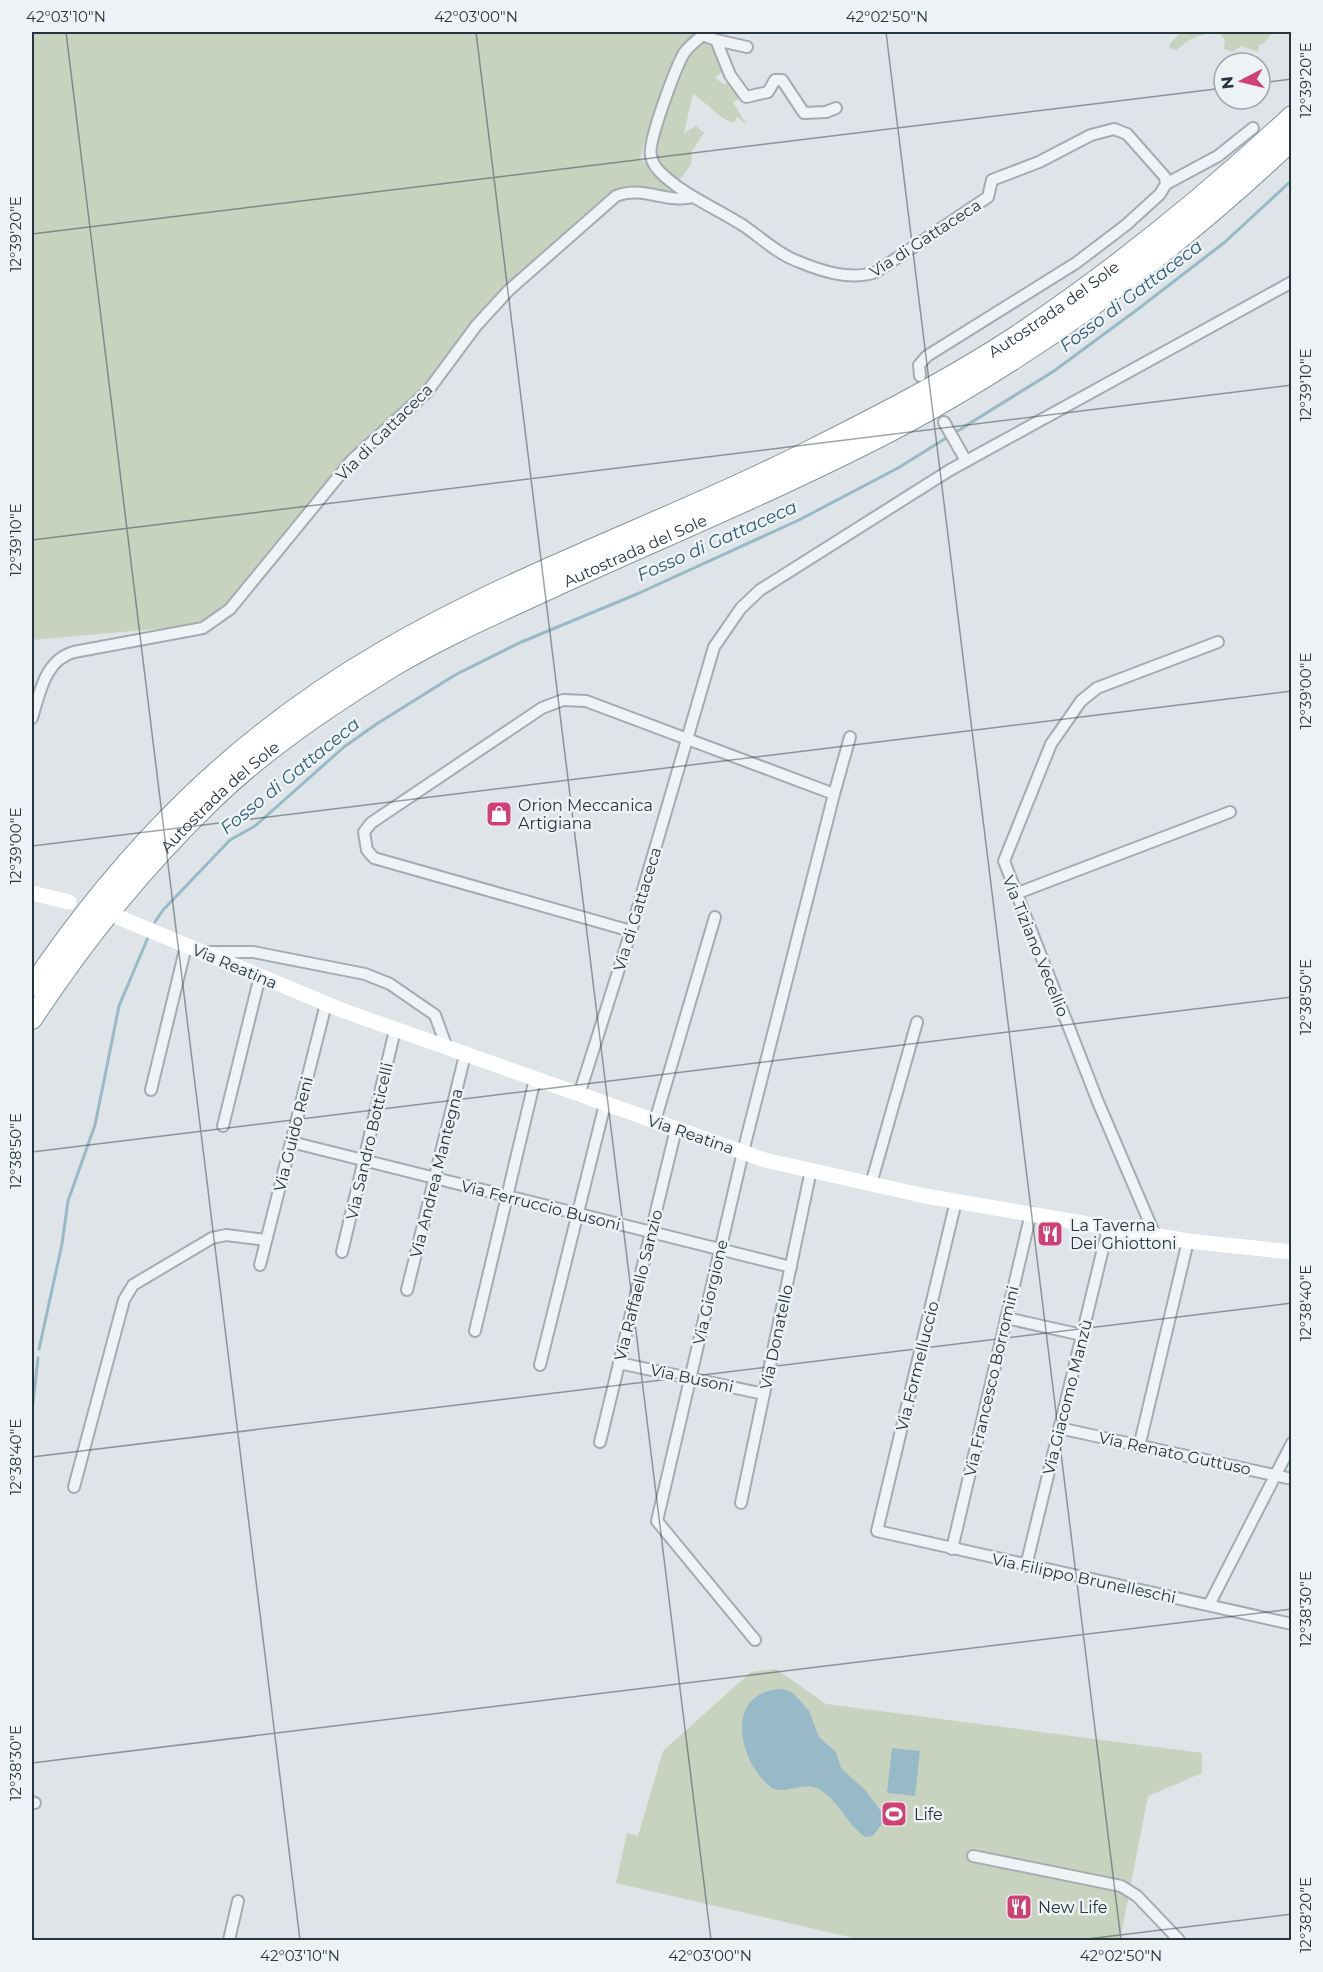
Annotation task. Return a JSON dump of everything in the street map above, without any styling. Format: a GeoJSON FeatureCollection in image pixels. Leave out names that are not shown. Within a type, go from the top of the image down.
{"type":"FeatureCollection","features":[{"type":"Feature","properties":{"kind":"highway","name":"Autostrada del Sole"},"geometry":{"type":"LineString","coordinates":[[32,987],[64,940],[127,861],[203,782],[285,716],[384,651],[508,586],[804,454],[1016,337],[1126,258],[1239,165],[1292,116]]}},
{"type":"Feature","properties":{"kind":"highway","name":"Autostrada del Sole"},"geometry":{"type":"LineString","coordinates":[[32,1019],[76,952],[139,877],[211,800],[294,732],[394,666],[516,604],[812,469],[908,422],[1024,353],[1134,275],[1250,180],[1292,140]]}},
{"type":"Feature","properties":{"kind":"street","name":"Via di Gattaceca"},"geometry":{"type":"LineString","coordinates":[[716,40],[703,35],[686,50],[678,65],[667,101],[653,130],[651,156],[658,171],[693,197],[741,224],[795,261],[849,277],[861,278],[876,272],[987,197],[992,180],[1039,162],[1091,135],[1114,129],[1121,130],[1165,177],[1166,184]]}},
{"type":"Feature","properties":{"kind":"street"},"geometry":{"type":"LineString","coordinates":[[716,40],[747,47]]}},
{"type":"Feature","properties":{"kind":"street"},"geometry":{"type":"LineString","coordinates":[[716,40],[730,75],[746,97],[768,92],[775,80],[782,80],[804,113],[826,112],[836,108]]}},
{"type":"Feature","properties":{"kind":"street"},"geometry":{"type":"LineString","coordinates":[[920,376],[919,365],[927,356],[1076,263],[1126,225],[1160,194],[1166,184],[1218,156],[1253,128]]}},
{"type":"Feature","properties":{"kind":"street","name":"Via di Gattaceca"},"geometry":{"type":"LineString","coordinates":[[32,718],[45,677],[57,658],[204,628],[230,609],[352,460],[427,392],[476,326],[509,290],[616,196],[627,192],[678,200],[693,197]]}},
{"type":"Feature","properties":{"kind":"street","name":"Via di Gattaceca"},"geometry":{"type":"LineString","coordinates":[[579,1095],[631,931],[714,647],[741,608],[760,590],[966,461],[1292,282]]}},
{"type":"Feature","properties":{"kind":"street"},"geometry":{"type":"LineString","coordinates":[[944,422],[966,461]]}},
{"type":"Feature","properties":{"kind":"street","name":"Via Tiziano Vecellio"},"geometry":{"type":"LineString","coordinates":[[1155,1235],[1098,1102],[1005,869],[1006,852],[1048,749],[1081,701],[1097,688],[1218,642]]}},
{"type":"Feature","properties":{"kind":"street"},"geometry":{"type":"LineString","coordinates":[[631,931],[374,858],[363,841],[364,832],[380,816],[554,703],[572,699],[586,701],[834,794]]}},
{"type":"Feature","properties":{"kind":"street","name":"Via Giorgione"},"geometry":{"type":"LineString","coordinates":[[756,1640],[657,1521],[743,1152],[850,737]]}},
{"type":"Feature","properties":{"kind":"street"},"geometry":{"type":"LineString","coordinates":[[1015,894],[1230,812]]}},
{"type":"Feature","properties":{"kind":"street"},"geometry":{"type":"LineString","coordinates":[[32,893],[69,902]]}},
{"type":"Feature","properties":{"kind":"street","name":"Via Reatina"},"geometry":{"type":"LineString","coordinates":[[118,917],[326,1004],[395,1030],[743,1152],[871,1184],[956,1201],[1188,1241],[1292,1252]]}},
{"type":"Feature","properties":{"kind":"street"},"geometry":{"type":"LineString","coordinates":[[655,1121],[715,917]]}},
{"type":"Feature","properties":{"kind":"street"},"geometry":{"type":"LineString","coordinates":[[151,1090],[193,949],[253,952],[365,974],[390,984],[435,1015],[447,1048]]}},
{"type":"Feature","properties":{"kind":"street"},"geometry":{"type":"LineString","coordinates":[[223,1126],[260,976]]}},
{"type":"Feature","properties":{"kind":"street","name":"Via Guido Reni"},"geometry":{"type":"LineString","coordinates":[[260,1265],[326,1004]]}},
{"type":"Feature","properties":{"kind":"street"},"geometry":{"type":"LineString","coordinates":[[871,1184],[917,1022]]}},
{"type":"Feature","properties":{"kind":"street","name":"Via Sandro Botticelli"},"geometry":{"type":"LineString","coordinates":[[342,1252],[395,1030]]}},
{"type":"Feature","properties":{"kind":"street","name":"Via Andrea Mantegna"},"geometry":{"type":"LineString","coordinates":[[407,1290],[465,1055]]}},
{"type":"Feature","properties":{"kind":"street"},"geometry":{"type":"LineString","coordinates":[[475,1331],[535,1079]]}},
{"type":"Feature","properties":{"kind":"street"},"geometry":{"type":"LineString","coordinates":[[540,1365],[605,1104]]}},
{"type":"Feature","properties":{"kind":"street","name":"Via Raffaello Sanzio"},"geometry":{"type":"LineString","coordinates":[[600,1442],[675,1129]]}},
{"type":"Feature","properties":{"kind":"street","name":"Via Ferruccio Busoni"},"geometry":{"type":"LineString","coordinates":[[291,1142],[791,1268]]}},
{"type":"Feature","properties":{"kind":"street","name":"Via Donatello"},"geometry":{"type":"LineString","coordinates":[[741,1503],[811,1170]]}},
{"type":"Feature","properties":{"kind":"street","name":"Via Formelluccio"},"geometry":{"type":"LineString","coordinates":[[877,1531],[956,1201]]}},
{"type":"Feature","properties":{"kind":"street","name":"Via Francesco Borromini"},"geometry":{"type":"LineString","coordinates":[[952,1550],[1031,1213]]}},
{"type":"Feature","properties":{"kind":"street","name":"Via Giacomo Manzù"},"geometry":{"type":"LineString","coordinates":[[1026,1566],[1108,1228]]}},
{"type":"Feature","properties":{"kind":"street"},"geometry":{"type":"LineString","coordinates":[[74,1487],[124,1300],[133,1285],[212,1238],[226,1235],[266,1240]]}},
{"type":"Feature","properties":{"kind":"street"},"geometry":{"type":"LineString","coordinates":[[1139,1447],[1188,1241]]}},
{"type":"Feature","properties":{"kind":"street"},"geometry":{"type":"LineString","coordinates":[[1006,1318],[1082,1335]]}},
{"type":"Feature","properties":{"kind":"street","name":"Via Busoni"},"geometry":{"type":"LineString","coordinates":[[619,1363],[765,1394]]}},
{"type":"Feature","properties":{"kind":"street","name":"Via Renato Guttuso"},"geometry":{"type":"LineString","coordinates":[[1059,1428],[1292,1479]]}},
{"type":"Feature","properties":{"kind":"street"},"geometry":{"type":"LineString","coordinates":[[1209,1605],[1292,1443]]}},
{"type":"Feature","properties":{"kind":"street","name":"Via Filippo Brunelleschi"},"geometry":{"type":"LineString","coordinates":[[877,1531],[952,1550],[1292,1624]]}},
{"type":"Feature","properties":{"kind":"street"},"geometry":{"type":"LineString","coordinates":[[973,1856],[1121,1886],[1137,1896],[1179,1941]]}},
{"type":"Feature","properties":{"kind":"street"},"geometry":{"type":"LineString","coordinates":[[229,1941],[238,1901]]}},
{"type":"Feature","properties":{"kind":"green space"},"geometry":{"type":"Polygon","coordinates":[[[32,32],[700,32],[697,41],[710,41],[724,70],[715,78],[723,84],[731,82],[742,97],[733,102],[747,125],[737,117],[734,123],[728,121],[693,94],[684,133],[696,126],[704,133],[692,151],[691,164],[679,181],[656,162],[650,142],[644,143],[640,160],[649,162],[683,196],[626,189],[507,289],[411,404],[386,422],[227,608],[201,625],[32,640],[32,32]]]}},
{"type":"Feature","properties":{"kind":"green space"},"geometry":{"type":"Polygon","coordinates":[[[1210,32],[1191,39],[1176,50],[1171,49],[1169,45],[1179,34],[1210,32]]]}},
{"type":"Feature","properties":{"kind":"green space"},"geometry":{"type":"Polygon","coordinates":[[[1219,32],[1273,32],[1264,43],[1259,45],[1258,51],[1242,46],[1229,51],[1224,49],[1225,40],[1219,32]]]}},
{"type":"Feature","properties":{"kind":"green space","name":"Life"},"geometry":{"type":"Polygon","coordinates":[[[776,1669],[826,1704],[1202,1753],[1202,1773],[1148,1796],[1120,1940],[862,1940],[616,1883],[627,1833],[638,1836],[663,1751],[751,1672],[776,1669]]]}},
{"type":"Feature","properties":{"kind":"water"},"geometry":{"type":"Polygon","coordinates":[[[782,1689],[792,1692],[809,1711],[819,1737],[836,1752],[841,1768],[866,1791],[886,1818],[873,1836],[865,1837],[858,1831],[831,1798],[817,1788],[805,1786],[785,1790],[773,1789],[757,1773],[744,1743],[742,1727],[744,1713],[751,1701],[764,1693],[782,1689]]]}},
{"type":"Feature","properties":{"kind":"water"},"geometry":{"type":"Polygon","coordinates":[[[892,1748],[920,1751],[915,1796],[887,1793],[892,1748]]]}},
{"type":"Feature","properties":{"kind":"waterway","name":"Fosso di Gattaceca"},"geometry":{"type":"LineString","coordinates":[[155,922],[163,910],[230,840],[255,826],[344,747],[375,725],[455,675],[519,643],[637,594],[799,520],[898,468],[1054,371],[1225,242],[1292,180]]}},
{"type":"Feature","properties":{"kind":"waterway","name":"Fosso di Gattaceca"},"geometry":{"type":"LineString","coordinates":[[39,1349],[62,1244],[68,1201],[95,1125],[119,1006],[149,935]]}},
{"type":"Feature","properties":{"kind":"waterway","name":"Fosso di Gattaceca"},"geometry":{"type":"LineString","coordinates":[[32,1411],[38,1358]]}},
{"type":"Feature","properties":{"kind":"place","name":"Orion Meccanica Artigiana"},"geometry":{"type":"Point","coordinates":[499,814]}},
{"type":"Feature","properties":{"kind":"place","name":"La Taverna Dei Ghiottoni"},"geometry":{"type":"Point","coordinates":[1050,1234]}},
{"type":"Feature","properties":{"kind":"place","name":"Life"},"geometry":{"type":"Point","coordinates":[894,1814]}},
{"type":"Feature","properties":{"kind":"place","name":"New Life"},"geometry":{"type":"Point","coordinates":[1019,1907]}}]}
